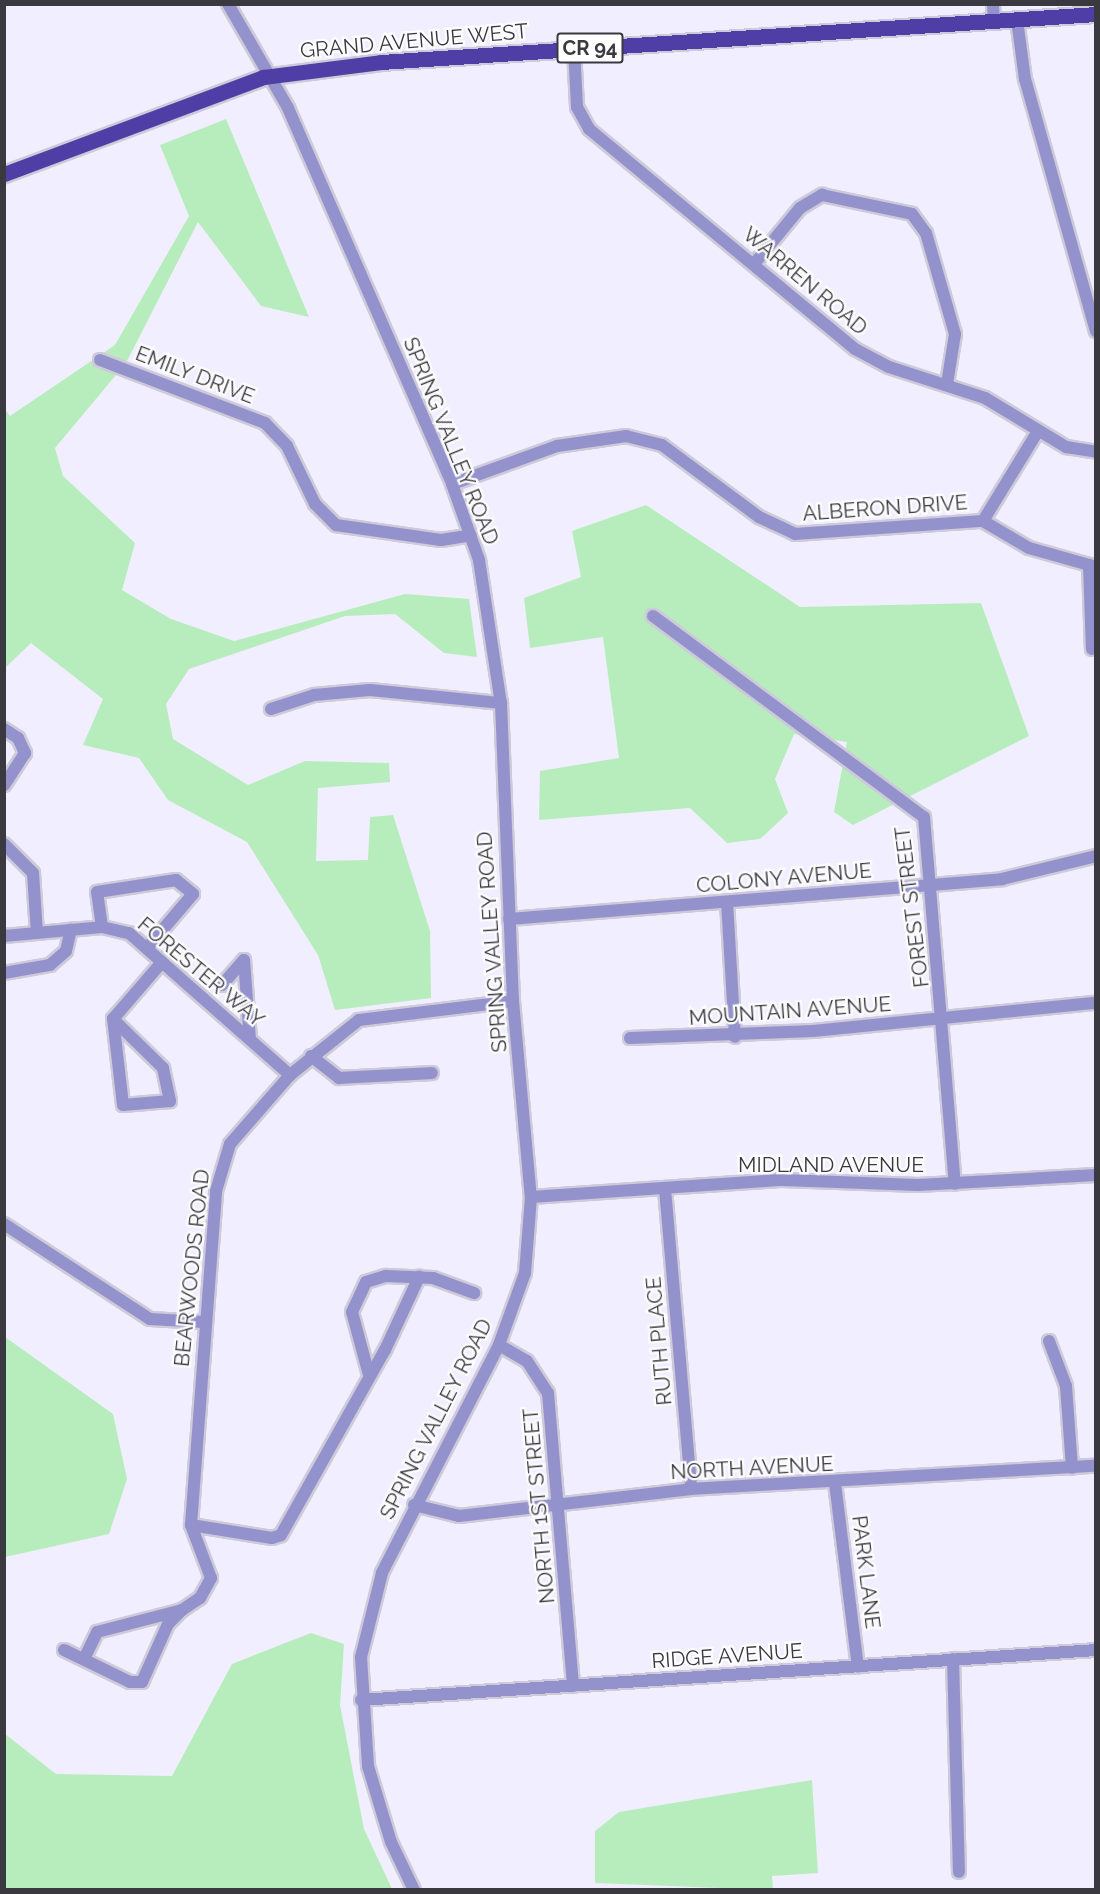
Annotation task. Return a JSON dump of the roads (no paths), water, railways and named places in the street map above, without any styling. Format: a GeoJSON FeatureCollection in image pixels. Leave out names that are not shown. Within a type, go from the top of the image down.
{"type":"FeatureCollection","features":[{"type":"Feature","properties":{"kind":"main road","name":"GRAND AVENUE WEST"},"geometry":{"type":"LineString","coordinates":[[4,174],[239,83],[273,76],[574,49],[1095,14]]}},
{"type":"Feature","properties":{"kind":"street","name":"SPRING VALLEY ROAD"},"geometry":{"type":"LineString","coordinates":[[228,4],[273,76],[452,484],[471,535],[501,703],[513,1001],[531,1197],[525,1273],[499,1345],[414,1505],[374,1595],[361,1657],[361,1700],[376,1797],[414,1890]]}},
{"type":"Feature","properties":{"kind":"street"},"geometry":{"type":"LineString","coordinates":[[993,4],[994,21]]}},
{"type":"Feature","properties":{"kind":"street"},"geometry":{"type":"LineString","coordinates":[[1017,20],[1025,79],[1095,332]]}},
{"type":"Feature","properties":{"kind":"street","name":"WARREN ROAD"},"geometry":{"type":"LineString","coordinates":[[574,49],[577,107],[584,124],[866,356],[993,402],[1038,431],[1073,449],[1095,452]]}},
{"type":"Feature","properties":{"kind":"street"},"geometry":{"type":"LineString","coordinates":[[754,264],[800,208],[822,195],[912,214],[926,233],[956,334],[947,384]]}},
{"type":"Feature","properties":{"kind":"street","name":"EMILY DRIVE"},"geometry":{"type":"LineString","coordinates":[[100,360],[265,423],[287,446],[315,504],[336,525],[441,540],[471,535]]}},
{"type":"Feature","properties":{"kind":"street"},"geometry":{"type":"LineString","coordinates":[[983,521],[1038,431]]}},
{"type":"Feature","properties":{"kind":"street","name":"ALBERON DRIVE"},"geometry":{"type":"LineString","coordinates":[[452,484],[557,446],[626,435],[662,445],[759,517],[795,534],[983,521],[1029,548],[1092,566]]}},
{"type":"Feature","properties":{"kind":"street"},"geometry":{"type":"LineString","coordinates":[[1092,566],[1092,649]]}},
{"type":"Feature","properties":{"kind":"street","name":"FOREST STREET"},"geometry":{"type":"LineString","coordinates":[[653,616],[924,817],[929,886],[944,1018],[956,1184]]}},
{"type":"Feature","properties":{"kind":"street"},"geometry":{"type":"LineString","coordinates":[[271,709],[315,695],[370,690],[501,703]]}},
{"type":"Feature","properties":{"kind":"street"},"geometry":{"type":"LineString","coordinates":[[4,729],[18,738],[25,753],[4,785]]}},
{"type":"Feature","properties":{"kind":"street"},"geometry":{"type":"LineString","coordinates":[[4,844],[33,873],[37,933]]}},
{"type":"Feature","properties":{"kind":"street","name":"COLONY AVENUE"},"geometry":{"type":"LineString","coordinates":[[509,919],[1002,879],[1095,856]]}},
{"type":"Feature","properties":{"kind":"street"},"geometry":{"type":"LineString","coordinates":[[102,927],[97,892],[176,880],[194,894],[147,948]]}},
{"type":"Feature","properties":{"kind":"street"},"geometry":{"type":"LineString","coordinates":[[727,902],[735,1037]]}},
{"type":"Feature","properties":{"kind":"street","name":"FORESTER WAY"},"geometry":{"type":"LineString","coordinates":[[4,936],[102,927],[129,933],[290,1075]]}},
{"type":"Feature","properties":{"kind":"street"},"geometry":{"type":"LineString","coordinates":[[4,973],[50,966],[66,951],[71,930]]}},
{"type":"Feature","properties":{"kind":"street"},"geometry":{"type":"LineString","coordinates":[[222,985],[244,960],[250,1039]]}},
{"type":"Feature","properties":{"kind":"street"},"geometry":{"type":"LineString","coordinates":[[114,1019],[164,1068],[170,1101],[123,1104],[114,1019],[162,962]]}},
{"type":"Feature","properties":{"kind":"street","name":"BEARWOODS ROAD"},"geometry":{"type":"LineString","coordinates":[[64,1650],[130,1682],[142,1682],[168,1624],[182,1610],[200,1598],[211,1578],[191,1525],[204,1322],[216,1191],[225,1156],[290,1075],[310,1056],[359,1020],[513,1001]]}},
{"type":"Feature","properties":{"kind":"street","name":"MOUNTAIN AVENUE"},"geometry":{"type":"LineString","coordinates":[[630,1038],[735,1037],[1095,1004]]}},
{"type":"Feature","properties":{"kind":"street"},"geometry":{"type":"LineString","coordinates":[[310,1056],[339,1078],[432,1072]]}},
{"type":"Feature","properties":{"kind":"street","name":"MIDLAND AVENUE"},"geometry":{"type":"LineString","coordinates":[[531,1197],[783,1180],[956,1184],[1095,1175]]}},
{"type":"Feature","properties":{"kind":"street","name":"RUTH PLACE"},"geometry":{"type":"LineString","coordinates":[[665,1189],[691,1489]]}},
{"type":"Feature","properties":{"kind":"street"},"geometry":{"type":"LineString","coordinates":[[4,1224],[150,1319],[204,1322]]}},
{"type":"Feature","properties":{"kind":"street"},"geometry":{"type":"LineString","coordinates":[[369,1375],[352,1312],[358,1288],[376,1277],[418,1277],[474,1293]]}},
{"type":"Feature","properties":{"kind":"street"},"geometry":{"type":"LineString","coordinates":[[191,1525],[272,1538],[281,1534],[369,1375],[418,1277]]}},
{"type":"Feature","properties":{"kind":"street"},"geometry":{"type":"LineString","coordinates":[[1049,1341],[1066,1386],[1072,1468]]}},
{"type":"Feature","properties":{"kind":"street","name":"NORTH 1ST STREET"},"geometry":{"type":"LineString","coordinates":[[499,1345],[527,1361],[548,1393],[560,1501],[573,1686]]}},
{"type":"Feature","properties":{"kind":"street","name":"NORTH AVENUE"},"geometry":{"type":"LineString","coordinates":[[414,1505],[459,1516],[560,1501],[691,1489],[835,1483],[1095,1467]]}},
{"type":"Feature","properties":{"kind":"street","name":"PARK LANE"},"geometry":{"type":"LineString","coordinates":[[835,1483],[858,1667]]}},
{"type":"Feature","properties":{"kind":"street","name":"BEARWOODS ROAD"},"geometry":{"type":"LineString","coordinates":[[84,1659],[91,1640],[106,1627],[182,1610]]}},
{"type":"Feature","properties":{"kind":"street","name":"RIDGE AVENUE"},"geometry":{"type":"LineString","coordinates":[[361,1700],[1095,1650]]}},
{"type":"Feature","properties":{"kind":"street"},"geometry":{"type":"LineString","coordinates":[[953,1659],[959,1872]]}}]}
